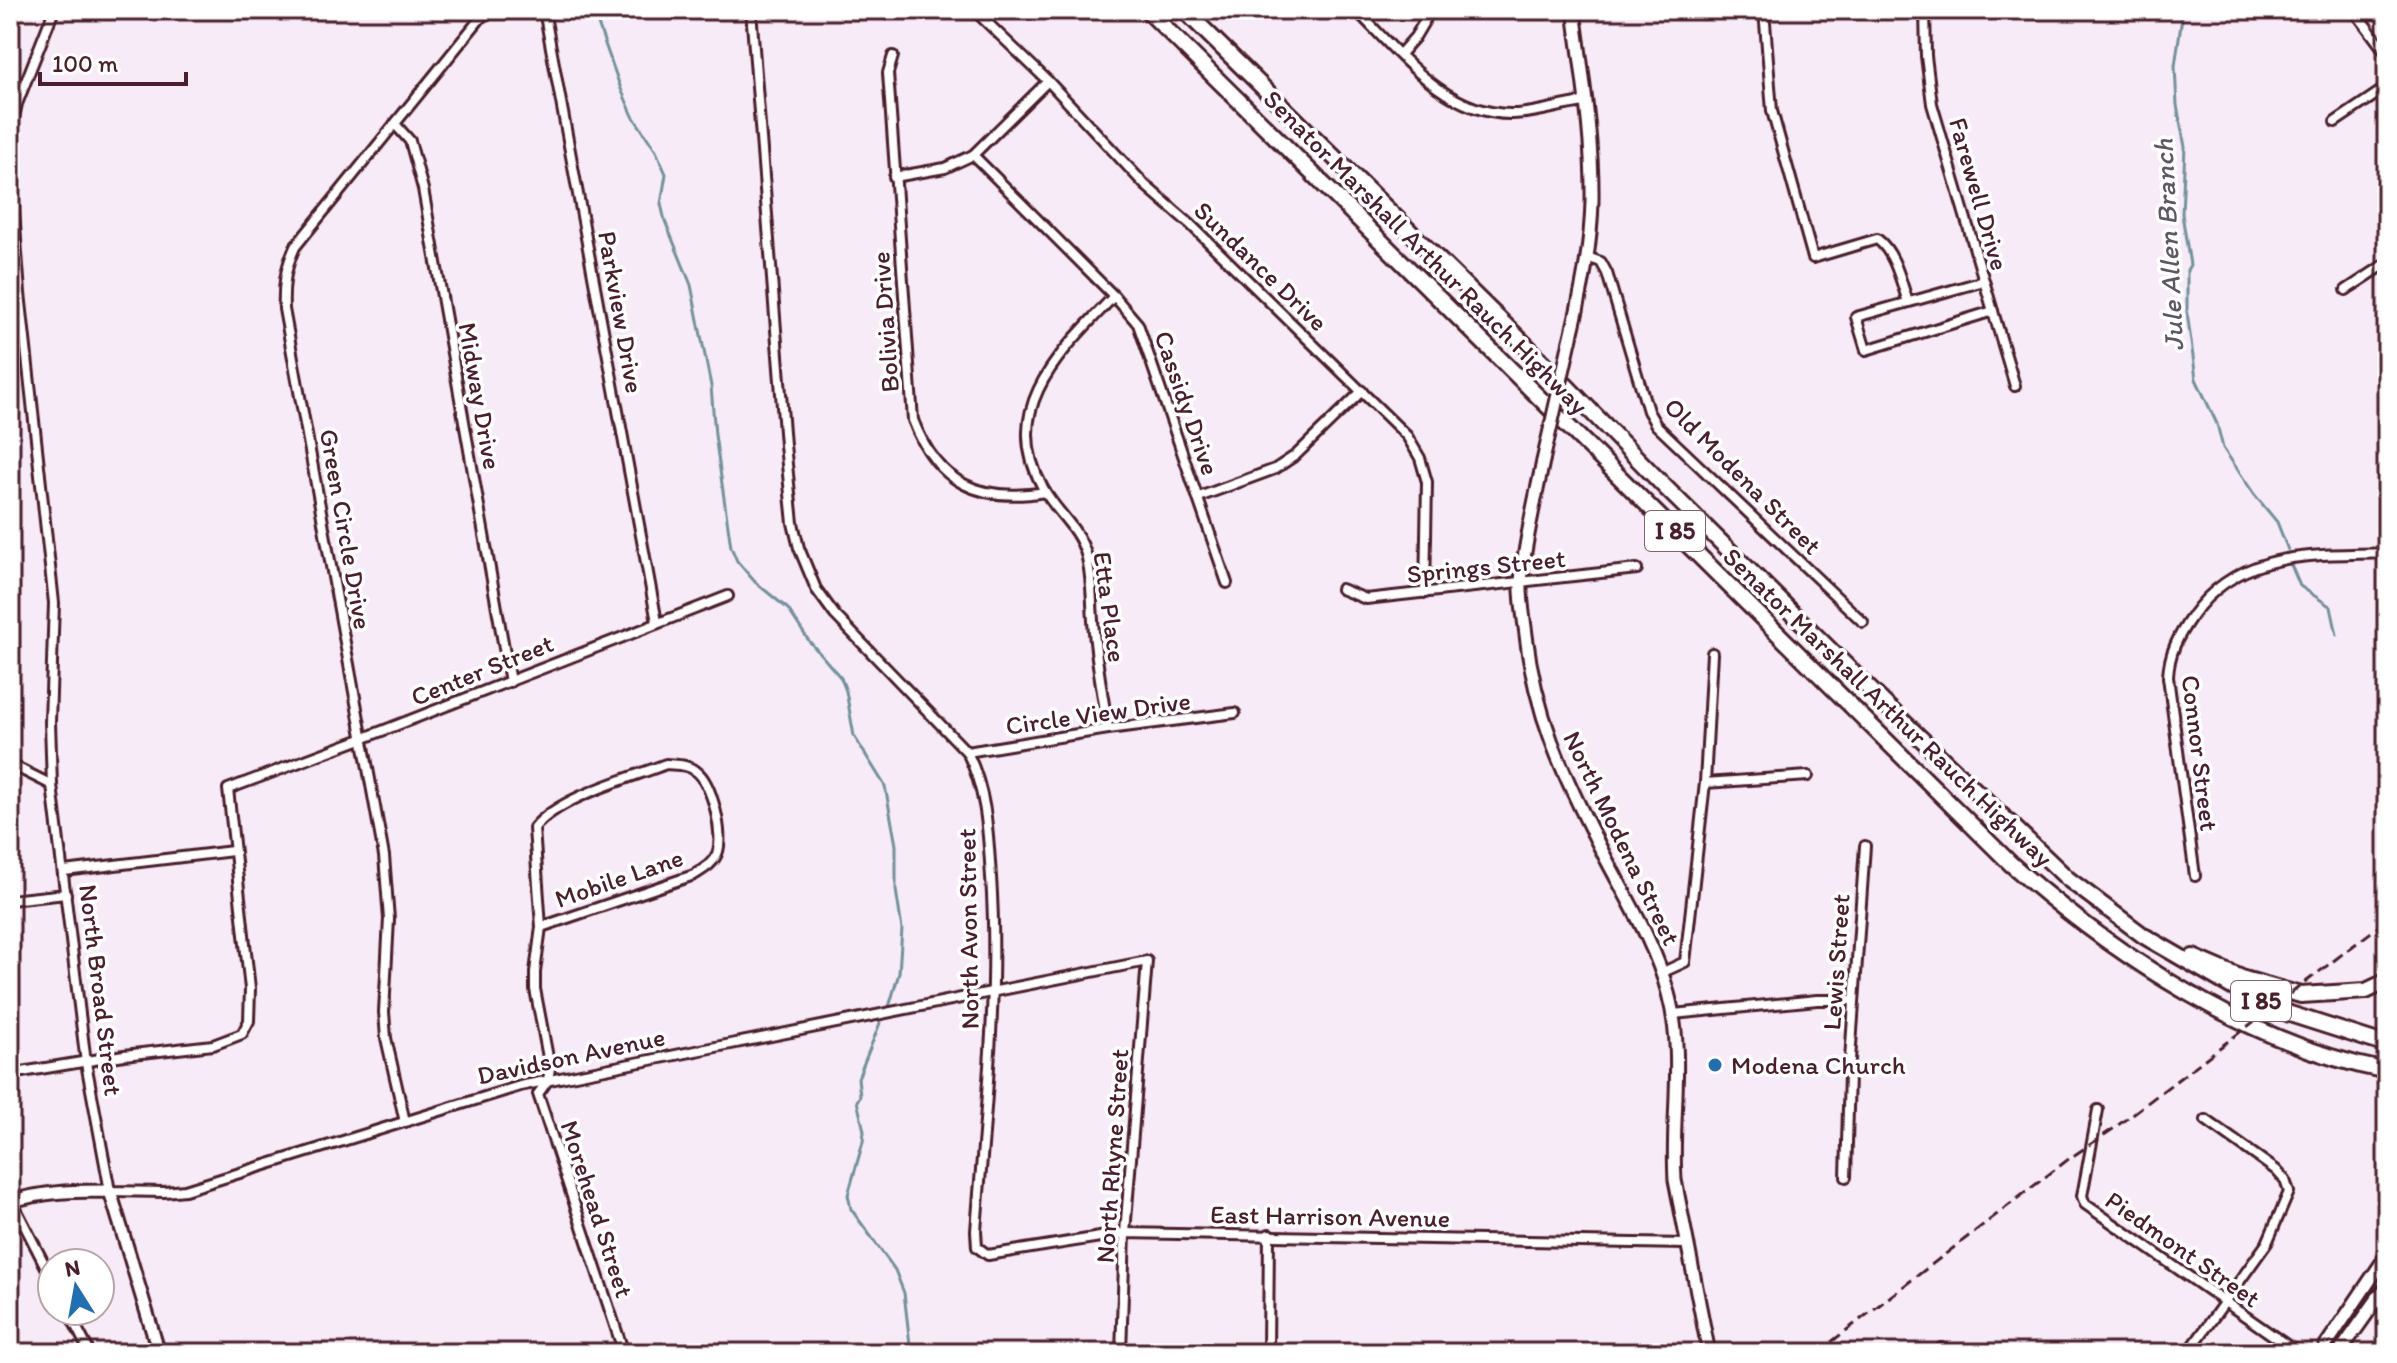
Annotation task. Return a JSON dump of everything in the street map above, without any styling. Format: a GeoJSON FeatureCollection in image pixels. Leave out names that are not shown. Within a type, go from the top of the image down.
{"type":"FeatureCollection","features":[{"type":"Feature","properties":{"kind":"highway","name":"Senator Marshall Arthur Rauch Highway"},"geometry":{"type":"LineString","coordinates":[[1147,10],[1966,819],[2053,901],[2138,963],[2232,1015],[2300,1045],[2387,1073]]}},
{"type":"Feature","properties":{"kind":"highway","name":"Senator Marshall Arthur Rauch Highway"},"geometry":{"type":"LineString","coordinates":[[1184,10],[1546,365],[1888,707],[2068,879],[2144,936],[2246,995],[2304,1019],[2387,1045]]}},
{"type":"Feature","properties":{"kind":"highway"},"geometry":{"type":"LineString","coordinates":[[2144,936],[2244,979],[2301,995],[2366,991],[2387,981]]}},
{"type":"Feature","properties":{"kind":"street","name":"North Broad Street"},"geometry":{"type":"LineString","coordinates":[[54,10],[17,104],[11,131],[10,159],[20,293],[54,603],[50,722],[52,785],[86,1063],[110,1191],[159,1353]]}},
{"type":"Feature","properties":{"kind":"street","name":"Green Circle Drive"},"geometry":{"type":"LineString","coordinates":[[405,1122],[386,1038],[384,984],[389,898],[364,738],[284,309],[283,284],[286,266],[295,247],[487,10]]}},
{"type":"Feature","properties":{"kind":"street","name":"Parkview Drive"},"geometry":{"type":"LineString","coordinates":[[544,10],[657,622]]}},
{"type":"Feature","properties":{"kind":"street","name":"North Avon Street"},"geometry":{"type":"LineString","coordinates":[[751,10],[793,523],[811,579],[835,615],[967,752],[978,774],[985,808],[993,897],[994,994],[977,1247]]}},
{"type":"Feature","properties":{"kind":"street","name":"Sundance Drive"},"geometry":{"type":"LineString","coordinates":[[974,10],[1048,81],[1145,185],[1190,224],[1407,436],[1420,458],[1427,482],[1425,593]]}},
{"type":"Feature","properties":{"kind":"street"},"geometry":{"type":"LineString","coordinates":[[1356,10],[1400,54],[1459,103],[1481,111],[1521,113],[1586,102]]}},
{"type":"Feature","properties":{"kind":"street"},"geometry":{"type":"LineString","coordinates":[[1400,54],[1415,37],[1431,10]]}},
{"type":"Feature","properties":{"kind":"street","name":"North Modena Street"},"geometry":{"type":"LineString","coordinates":[[1574,10],[1586,102],[1592,200],[1587,257],[1543,461],[1521,583],[1533,687],[1547,734],[1562,772],[1642,928],[1661,973],[1673,1014],[1677,1085],[1673,1152],[1686,1244],[1709,1353]]}},
{"type":"Feature","properties":{"kind":"street"},"geometry":{"type":"LineString","coordinates":[[1764,10],[1772,111],[1813,258],[1877,239],[1884,244],[1892,259],[1908,302]]}},
{"type":"Feature","properties":{"kind":"street","name":"Farewell Drive"},"geometry":{"type":"LineString","coordinates":[[1925,10],[1926,56],[1932,104],[2015,386]]}},
{"type":"Feature","properties":{"kind":"street"},"geometry":{"type":"LineString","coordinates":[[2354,10],[2387,54]]}},
{"type":"Feature","properties":{"kind":"street","name":"Bolivia Drive"},"geometry":{"type":"LineString","coordinates":[[893,56],[888,73],[913,420],[922,444],[945,471],[981,491],[1006,497],[1045,492]]}},
{"type":"Feature","properties":{"kind":"street"},"geometry":{"type":"LineString","coordinates":[[894,177],[945,168],[973,155],[1048,81]]}},
{"type":"Feature","properties":{"kind":"street"},"geometry":{"type":"LineString","coordinates":[[2335,122],[2387,87]]}},
{"type":"Feature","properties":{"kind":"street","name":"Midway Drive"},"geometry":{"type":"LineString","coordinates":[[395,124],[410,141],[423,189],[510,682]]}},
{"type":"Feature","properties":{"kind":"street","name":"Cassidy Drive"},"geometry":{"type":"LineString","coordinates":[[973,155],[1138,324],[1227,583]]}},
{"type":"Feature","properties":{"kind":"street","name":"Old Modena Street"},"geometry":{"type":"LineString","coordinates":[[1587,257],[1601,262],[1607,273],[1648,411],[1656,425],[1863,622]]}},
{"type":"Feature","properties":{"kind":"street"},"geometry":{"type":"LineString","coordinates":[[2346,290],[2387,263]]}},
{"type":"Feature","properties":{"kind":"street"},"geometry":{"type":"LineString","coordinates":[[1984,281],[1856,317],[1866,350],[1993,311]]}},
{"type":"Feature","properties":{"kind":"street"},"geometry":{"type":"LineString","coordinates":[[10,295],[20,293]]}},
{"type":"Feature","properties":{"kind":"street","name":"Etta Place"},"geometry":{"type":"LineString","coordinates":[[1108,729],[1093,632],[1092,579],[1085,550],[1073,526],[1045,492],[1030,460],[1027,430],[1041,380],[1114,296]]}},
{"type":"Feature","properties":{"kind":"street"},"geometry":{"type":"LineString","coordinates":[[1199,497],[1275,469],[1296,455],[1362,391]]}},
{"type":"Feature","properties":{"kind":"street","name":"Connor Street"},"geometry":{"type":"LineString","coordinates":[[2195,876],[2168,677],[2169,656],[2182,631],[2207,598],[2236,575],[2258,564],[2285,558],[2387,553]]}},
{"type":"Feature","properties":{"kind":"street","name":"Springs Street"},"geometry":{"type":"LineString","coordinates":[[1341,589],[1366,599],[1637,569]]}},
{"type":"Feature","properties":{"kind":"street","name":"Center Street"},"geometry":{"type":"LineString","coordinates":[[233,851],[228,789],[728,596]]}},
{"type":"Feature","properties":{"kind":"street"},"geometry":{"type":"LineString","coordinates":[[1661,973],[1685,962],[1705,783],[1712,653]]}},
{"type":"Feature","properties":{"kind":"street","name":"Circle View Drive"},"geometry":{"type":"LineString","coordinates":[[967,752],[1108,729],[1235,713]]}},
{"type":"Feature","properties":{"kind":"street"},"geometry":{"type":"LineString","coordinates":[[10,764],[52,785]]}},
{"type":"Feature","properties":{"kind":"street","name":"Mobile Lane"},"geometry":{"type":"LineString","coordinates":[[541,927],[694,875],[710,865],[718,852],[720,833],[710,794],[700,773],[685,765],[666,764],[562,805],[544,815],[534,828],[541,927],[535,989],[550,1068],[548,1080]]}},
{"type":"Feature","properties":{"kind":"street"},"geometry":{"type":"LineString","coordinates":[[1705,783],[1808,776]]}},
{"type":"Feature","properties":{"kind":"street","name":"Lewis Street"},"geometry":{"type":"LineString","coordinates":[[1846,1177],[1865,846]]}},
{"type":"Feature","properties":{"kind":"street"},"geometry":{"type":"LineString","coordinates":[[10,1074],[124,1055],[213,1045],[242,1034],[249,1021],[250,989],[233,851],[64,871]]}},
{"type":"Feature","properties":{"kind":"street"},"geometry":{"type":"LineString","coordinates":[[10,900],[66,894]]}},
{"type":"Feature","properties":{"kind":"street","name":"Davidson Avenue"},"geometry":{"type":"LineString","coordinates":[[11,1202],[31,1195],[70,1190],[185,1190],[476,1099],[548,1080],[994,994],[1147,961]]}},
{"type":"Feature","properties":{"kind":"street","name":"North Rhyne Street"},"geometry":{"type":"LineString","coordinates":[[1121,1353],[1125,1233],[1147,961]]}},
{"type":"Feature","properties":{"kind":"street"},"geometry":{"type":"LineString","coordinates":[[1673,1014],[1817,1000],[1854,1000]]}},
{"type":"Feature","properties":{"kind":"street","name":"Morehead Street"},"geometry":{"type":"LineString","coordinates":[[548,1080],[538,1094],[624,1353]]}},
{"type":"Feature","properties":{"kind":"street","name":"Piedmont Street"},"geometry":{"type":"LineString","coordinates":[[2098,1110],[2082,1196],[2085,1204],[2298,1353]]}},
{"type":"Feature","properties":{"kind":"street"},"geometry":{"type":"LineString","coordinates":[[2188,1353],[2267,1243],[2289,1192],[2285,1180],[2276,1170],[2206,1120]]}},
{"type":"Feature","properties":{"kind":"street"},"geometry":{"type":"LineString","coordinates":[[11,1202],[36,1249]]}},
{"type":"Feature","properties":{"kind":"street","name":"East Harrison Avenue"},"geometry":{"type":"LineString","coordinates":[[977,1247],[988,1255],[1125,1233],[1686,1244]]}},
{"type":"Feature","properties":{"kind":"street"},"geometry":{"type":"LineString","coordinates":[[1268,1353],[1269,1234]]}},
{"type":"Feature","properties":{"kind":"street"},"geometry":{"type":"LineString","coordinates":[[2324,1353],[2326,1345],[2387,1255]]}},
{"type":"Feature","properties":{"kind":"street"},"geometry":{"type":"LineString","coordinates":[[2339,1353],[2384,1291]]}},
{"type":"Feature","properties":{"kind":"street"},"geometry":{"type":"LineString","coordinates":[[76,1327],[90,1353]]}},
{"type":"Feature","properties":{"kind":"waterway"},"geometry":{"type":"LineString","coordinates":[[593,10],[633,116],[656,151],[666,174],[661,204],[691,285],[711,386],[731,547],[737,561],[755,582],[788,609],[809,641],[841,678],[854,736],[885,786],[896,845],[896,890],[902,929],[899,973],[889,1007]]}},
{"type":"Feature","properties":{"kind":"waterway","name":"Jule Allen Branch"},"geometry":{"type":"LineString","coordinates":[[2183,10],[2175,66],[2177,105],[2185,147],[2182,214],[2190,265],[2187,270],[2187,312],[2196,379],[2217,424],[2223,448],[2277,522],[2288,550]]}},
{"type":"Feature","properties":{"kind":"waterway","name":"Jule Allen Branch"},"geometry":{"type":"LineString","coordinates":[[2291,565],[2300,586],[2331,607],[2337,635]]}},
{"type":"Feature","properties":{"kind":"waterway"},"geometry":{"type":"LineString","coordinates":[[880,1023],[858,1078],[860,1096],[857,1101],[864,1131],[848,1195],[851,1209],[895,1270],[904,1293],[911,1353]]}},
{"type":"Feature","properties":{"kind":"railway"},"geometry":{"type":"LineString","coordinates":[[1817,1353],[2387,920]]}},
{"type":"Feature","properties":{"kind":"place","name":"Modena Church"},"geometry":{"type":"Point","coordinates":[1715,1065]}}]}
